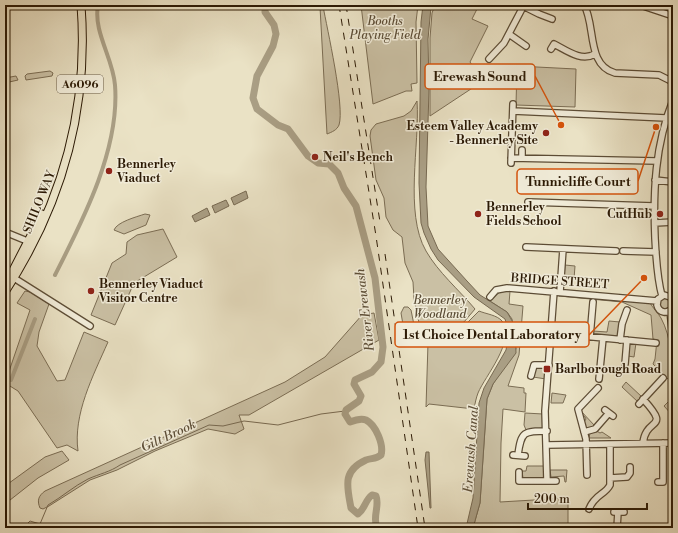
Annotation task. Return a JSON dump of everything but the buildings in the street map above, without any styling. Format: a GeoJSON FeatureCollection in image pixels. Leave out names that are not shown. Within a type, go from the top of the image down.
{"type":"FeatureCollection","features":[{"type":"Feature","properties":{"kind":"main road","name":"SHILO WAY"},"geometry":{"type":"LineString","coordinates":[[5,292],[14,278],[30,244],[62,164],[65,161],[76,114],[80,83],[83,41],[81,5]]}},
{"type":"Feature","properties":{"kind":"main road","name":"SHILO WAY"},"geometry":{"type":"LineString","coordinates":[[6,283],[30,244]]}},
{"type":"Feature","properties":{"kind":"street"},"geometry":{"type":"LineString","coordinates":[[5,12],[7,5]]}},
{"type":"Feature","properties":{"kind":"street"},"geometry":{"type":"LineString","coordinates":[[584,5],[592,27],[592,45],[595,54],[612,72],[659,75],[673,82]]}},
{"type":"Feature","properties":{"kind":"street"},"geometry":{"type":"LineString","coordinates":[[489,59],[501,47],[524,6],[552,19]]}},
{"type":"Feature","properties":{"kind":"street"},"geometry":{"type":"LineString","coordinates":[[650,8],[673,16]]}},
{"type":"Feature","properties":{"kind":"street"},"geometry":{"type":"LineString","coordinates":[[509,34],[527,46]]}},
{"type":"Feature","properties":{"kind":"street"},"geometry":{"type":"LineString","coordinates":[[551,49],[554,44],[581,57],[587,57],[595,54]]}},
{"type":"Feature","properties":{"kind":"street"},"geometry":{"type":"LineString","coordinates":[[662,296],[656,252],[654,206],[655,180],[657,161],[666,118],[673,100]]}},
{"type":"Feature","properties":{"kind":"street"},"geometry":{"type":"LineString","coordinates":[[513,104],[511,161],[522,158],[657,161]]}},
{"type":"Feature","properties":{"kind":"street"},"geometry":{"type":"LineString","coordinates":[[513,111],[666,118]]}},
{"type":"Feature","properties":{"kind":"street"},"geometry":{"type":"LineString","coordinates":[[522,150],[522,158]]}},
{"type":"Feature","properties":{"kind":"street"},"geometry":{"type":"LineString","coordinates":[[655,180],[673,182]]}},
{"type":"Feature","properties":{"kind":"street"},"geometry":{"type":"LineString","coordinates":[[528,202],[654,206]]}},
{"type":"Feature","properties":{"kind":"street"},"geometry":{"type":"LineString","coordinates":[[655,223],[673,222]]}},
{"type":"Feature","properties":{"kind":"street"},"geometry":{"type":"LineString","coordinates":[[5,232],[30,244]]}},
{"type":"Feature","properties":{"kind":"street"},"geometry":{"type":"LineString","coordinates":[[530,246],[616,251]]}},
{"type":"Feature","properties":{"kind":"street"},"geometry":{"type":"LineString","coordinates":[[547,481],[547,432],[545,411],[552,332],[563,249]]}},
{"type":"Feature","properties":{"kind":"street"},"geometry":{"type":"LineString","coordinates":[[623,251],[656,252]]}},
{"type":"Feature","properties":{"kind":"street"},"geometry":{"type":"LineString","coordinates":[[6,283],[14,278],[90,326]]}},
{"type":"Feature","properties":{"kind":"street","name":"BRIDGE STREET"},"geometry":{"type":"LineString","coordinates":[[490,298],[496,290],[502,288],[657,300]]}},
{"type":"Feature","properties":{"kind":"street"},"geometry":{"type":"LineString","coordinates":[[670,327],[657,305],[657,300],[662,296],[668,296],[673,300]]}},
{"type":"Feature","properties":{"kind":"street"},"geometry":{"type":"LineString","coordinates":[[590,337],[593,302]]}},
{"type":"Feature","properties":{"kind":"street"},"geometry":{"type":"LineString","coordinates":[[660,311],[664,312],[671,309],[670,327],[673,339]]}},
{"type":"Feature","properties":{"kind":"street"},"geometry":{"type":"LineString","coordinates":[[620,340],[622,324],[627,310]]}},
{"type":"Feature","properties":{"kind":"street"},"geometry":{"type":"LineString","coordinates":[[524,327],[590,337],[656,343]]}},
{"type":"Feature","properties":{"kind":"street"},"geometry":{"type":"LineString","coordinates":[[598,376],[603,338]]}},
{"type":"Feature","properties":{"kind":"street"},"geometry":{"type":"LineString","coordinates":[[627,340],[625,362],[632,360]]}},
{"type":"Feature","properties":{"kind":"street"},"geometry":{"type":"LineString","coordinates":[[532,376],[534,365],[549,365]]}},
{"type":"Feature","properties":{"kind":"street"},"geometry":{"type":"LineString","coordinates":[[643,443],[645,434],[656,422],[657,418],[656,413],[641,401],[663,378]]}},
{"type":"Feature","properties":{"kind":"street"},"geometry":{"type":"LineString","coordinates":[[587,475],[587,444],[582,419],[578,409],[598,388]]}},
{"type":"Feature","properties":{"kind":"street"},"geometry":{"type":"LineString","coordinates":[[584,432],[594,429],[609,413]]}},
{"type":"Feature","properties":{"kind":"street"},"geometry":{"type":"LineString","coordinates":[[525,456],[516,455],[520,441],[524,434],[530,431],[547,432]]}},
{"type":"Feature","properties":{"kind":"street"},"geometry":{"type":"LineString","coordinates":[[658,482],[663,482],[663,443]]}},
{"type":"Feature","properties":{"kind":"street"},"geometry":{"type":"LineString","coordinates":[[547,444],[673,443]]}},
{"type":"Feature","properties":{"kind":"street"},"geometry":{"type":"LineString","coordinates":[[589,509],[597,496],[608,489],[610,478],[610,444]]}},
{"type":"Feature","properties":{"kind":"street"},"geometry":{"type":"LineString","coordinates":[[610,478],[627,477],[630,473],[630,467]]}},
{"type":"Feature","properties":{"kind":"street"},"geometry":{"type":"LineString","coordinates":[[518,472],[519,481],[556,481]]}},
{"type":"Feature","properties":{"kind":"street"},"geometry":{"type":"LineString","coordinates":[[617,528],[618,512]]}},
{"type":"Feature","properties":{"kind":"green space","name":"Booths Playing Field"},"geometry":{"type":"Polygon","coordinates":[[[361,5],[418,5],[416,22],[417,83],[411,84],[412,91],[406,91],[373,104],[361,5]]]}},
{"type":"Feature","properties":{"kind":"green space"},"geometry":{"type":"Polygon","coordinates":[[[435,5],[475,5],[478,7],[472,19],[488,26],[470,62],[483,81],[430,116],[430,38],[432,13],[435,5]]]}},
{"type":"Feature","properties":{"kind":"green space"},"geometry":{"type":"Polygon","coordinates":[[[322,6],[335,67],[340,102],[339,125],[334,131],[327,134],[320,7],[322,6]]]}},
{"type":"Feature","properties":{"kind":"green space"},"geometry":{"type":"Polygon","coordinates":[[[517,66],[576,69],[575,107],[516,105],[517,66]]]}},
{"type":"Feature","properties":{"kind":"green space"},"geometry":{"type":"Polygon","coordinates":[[[50,71],[53,73],[52,76],[26,80],[25,76],[27,74],[50,71]]]}},
{"type":"Feature","properties":{"kind":"green space"},"geometry":{"type":"Polygon","coordinates":[[[16,76],[18,80],[5,83],[5,78],[16,76]]]}},
{"type":"Feature","properties":{"kind":"green space","name":"Bennerley Woodland"},"geometry":{"type":"Polygon","coordinates":[[[417,101],[414,198],[419,235],[426,251],[436,266],[475,309],[464,322],[427,339],[422,337],[414,299],[413,282],[405,263],[402,237],[393,230],[386,217],[384,198],[376,180],[370,136],[371,130],[376,124],[404,116],[411,111],[417,101]]]}},
{"type":"Feature","properties":{"kind":"green space"},"geometry":{"type":"Polygon","coordinates":[[[145,214],[150,215],[146,225],[124,234],[114,230],[123,222],[145,214]]]}},
{"type":"Feature","properties":{"kind":"green space"},"geometry":{"type":"Polygon","coordinates":[[[163,229],[177,257],[134,283],[115,325],[91,315],[112,263],[126,254],[127,242],[137,235],[163,229]]]}},
{"type":"Feature","properties":{"kind":"green space"},"geometry":{"type":"Polygon","coordinates":[[[565,265],[575,266],[574,279],[564,278],[565,265]]]}},
{"type":"Feature","properties":{"kind":"green space"},"geometry":{"type":"Polygon","coordinates":[[[25,291],[30,292],[49,304],[39,332],[37,346],[57,381],[65,380],[84,332],[108,342],[81,409],[77,437],[78,451],[67,445],[57,448],[18,391],[5,383],[30,310],[17,303],[25,291]]]}},
{"type":"Feature","properties":{"kind":"green space"},"geometry":{"type":"Polygon","coordinates":[[[501,291],[510,291],[509,304],[523,306],[519,355],[508,386],[524,388],[524,393],[526,393],[525,412],[503,409],[500,502],[568,498],[568,528],[473,528],[480,503],[487,399],[493,384],[516,349],[512,319],[507,312],[490,301],[501,291]]]}},
{"type":"Feature","properties":{"kind":"green space"},"geometry":{"type":"Polygon","coordinates":[[[559,296],[650,303],[661,318],[667,333],[672,359],[673,384],[653,364],[657,340],[653,339],[651,315],[622,302],[559,296]]]}},
{"type":"Feature","properties":{"kind":"green space"},"geometry":{"type":"Polygon","coordinates":[[[663,298],[667,298],[671,304],[667,310],[663,310],[659,306],[659,302],[663,298]]]}},
{"type":"Feature","properties":{"kind":"green space"},"geometry":{"type":"Polygon","coordinates":[[[404,307],[408,307],[411,310],[417,340],[412,344],[406,342],[401,313],[404,307]]]}},
{"type":"Feature","properties":{"kind":"green space"},"geometry":{"type":"Polygon","coordinates":[[[479,311],[494,316],[502,321],[505,329],[505,338],[498,358],[478,393],[474,409],[429,404],[426,407],[428,343],[466,324],[479,311]]]}},
{"type":"Feature","properties":{"kind":"green space"},"geometry":{"type":"Polygon","coordinates":[[[374,313],[379,340],[249,415],[239,415],[244,429],[235,434],[208,429],[155,451],[117,470],[90,480],[49,506],[43,509],[40,508],[39,499],[45,491],[285,382],[325,357],[362,315],[374,313]]]}},
{"type":"Feature","properties":{"kind":"green space"},"geometry":{"type":"Polygon","coordinates":[[[609,321],[620,322],[618,337],[592,334],[593,331],[607,332],[609,321]]]}},
{"type":"Feature","properties":{"kind":"green space"},"geometry":{"type":"Polygon","coordinates":[[[628,343],[636,343],[634,357],[628,356],[628,343]]]}},
{"type":"Feature","properties":{"kind":"green space"},"geometry":{"type":"Polygon","coordinates":[[[547,367],[546,379],[533,377],[534,368],[547,367]]]}},
{"type":"Feature","properties":{"kind":"green space"},"geometry":{"type":"Polygon","coordinates":[[[626,382],[642,397],[638,402],[622,387],[626,382]]]}},
{"type":"Feature","properties":{"kind":"green space"},"geometry":{"type":"Polygon","coordinates":[[[552,393],[566,395],[563,403],[551,403],[552,393]]]}},
{"type":"Feature","properties":{"kind":"green space"},"geometry":{"type":"Polygon","coordinates":[[[673,397],[673,416],[664,406],[673,397]]]}},
{"type":"Feature","properties":{"kind":"green space"},"geometry":{"type":"Polygon","coordinates":[[[579,409],[595,426],[586,429],[584,422],[586,419],[579,409]]]}},
{"type":"Feature","properties":{"kind":"green space"},"geometry":{"type":"Polygon","coordinates":[[[525,413],[543,414],[543,428],[526,430],[524,425],[525,413]]]}},
{"type":"Feature","properties":{"kind":"green space"},"geometry":{"type":"Polygon","coordinates":[[[595,430],[600,433],[602,432],[611,438],[589,438],[590,433],[595,430]]]}},
{"type":"Feature","properties":{"kind":"green space"},"geometry":{"type":"Polygon","coordinates":[[[62,451],[69,460],[38,478],[5,504],[5,486],[45,457],[62,451]]]}},
{"type":"Feature","properties":{"kind":"green space"},"geometry":{"type":"Polygon","coordinates":[[[527,466],[544,466],[544,478],[523,478],[522,471],[526,471],[527,466]]]}},
{"type":"Feature","properties":{"kind":"green space"},"geometry":{"type":"Polygon","coordinates":[[[550,470],[567,470],[566,482],[564,476],[551,477],[550,470]]]}},
{"type":"Feature","properties":{"kind":"shaded area"},"geometry":{"type":"Polygon","coordinates":[[[423,5],[426,5],[427,8],[430,5],[431,7],[428,39],[429,90],[426,187],[428,226],[438,249],[480,295],[507,312],[515,326],[516,353],[493,384],[487,399],[480,503],[473,528],[466,528],[473,498],[479,403],[484,388],[506,350],[509,332],[505,319],[474,297],[438,260],[431,249],[421,223],[419,183],[421,22],[423,5]]]}},
{"type":"Feature","properties":{"kind":"shaded area"},"geometry":{"type":"Polygon","coordinates":[[[246,191],[248,198],[234,205],[231,198],[246,191]]]}},
{"type":"Feature","properties":{"kind":"shaded area"},"geometry":{"type":"Polygon","coordinates":[[[226,200],[229,206],[215,213],[212,206],[226,200]]]}},
{"type":"Feature","properties":{"kind":"shaded area"},"geometry":{"type":"Polygon","coordinates":[[[207,208],[210,215],[195,222],[192,216],[207,208]]]}},
{"type":"Feature","properties":{"kind":"shaded area"},"geometry":{"type":"Polygon","coordinates":[[[426,452],[429,452],[431,508],[425,460],[426,452]]]}},
{"type":"Feature","properties":{"kind":"waterway"},"geometry":{"type":"LineString","coordinates":[[55,275],[88,208],[106,159],[112,134],[115,109],[115,85],[111,65],[98,25],[98,5]]}},
{"type":"Feature","properties":{"kind":"waterway","name":"River Erewash"},"geometry":{"type":"LineString","coordinates":[[265,5],[265,12],[274,25],[276,34],[273,46],[257,76],[253,98],[257,109],[278,125],[288,129],[308,156],[318,163],[329,164],[338,173],[344,188],[356,206],[375,278],[383,347],[381,362],[372,372],[355,380],[354,384],[361,396],[359,401],[346,410],[345,414],[350,422],[362,419],[370,423],[376,431],[380,441],[382,451],[381,455],[358,464],[353,469],[348,480],[348,493],[351,508],[358,514],[370,497],[372,495],[376,496],[377,504],[375,520],[377,528]]}},
{"type":"Feature","properties":{"kind":"waterway"},"geometry":{"type":"LineString","coordinates":[[11,380],[35,319]]}},
{"type":"Feature","properties":{"kind":"waterway","name":"Gilt Brook"},"geometry":{"type":"LineString","coordinates":[[23,528],[30,521],[40,524],[48,505],[92,477],[209,425],[223,426],[244,421],[278,425],[321,414],[345,411]]}},
{"type":"Feature","properties":{"kind":"railway"},"geometry":{"type":"LineString","coordinates":[[339,5],[376,236],[418,528]]}},
{"type":"Feature","properties":{"kind":"railway"},"geometry":{"type":"LineString","coordinates":[[346,5],[380,222]]}},
{"type":"Feature","properties":{"kind":"railway"},"geometry":{"type":"LineString","coordinates":[[385,254],[425,528]]}},
{"type":"Feature","properties":{"kind":"place","name":"Erewash Sound"},"geometry":{"type":"Point","coordinates":[561,125]}},
{"type":"Feature","properties":{"kind":"place","name":"Tunnicliffe Court"},"geometry":{"type":"Point","coordinates":[656,127]}},
{"type":"Feature","properties":{"kind":"place","name":"Esteem Valley Academy - Bennerley Site"},"geometry":{"type":"Point","coordinates":[546,133]}},
{"type":"Feature","properties":{"kind":"place","name":"Neil's Bench"},"geometry":{"type":"Point","coordinates":[315,157]}},
{"type":"Feature","properties":{"kind":"place","name":"Bennerley Viaduct"},"geometry":{"type":"Point","coordinates":[109,171]}},
{"type":"Feature","properties":{"kind":"place","name":"Bennerley Fields School"},"geometry":{"type":"Point","coordinates":[478,214]}},
{"type":"Feature","properties":{"kind":"place","name":"CutHub"},"geometry":{"type":"Point","coordinates":[660,214]}},
{"type":"Feature","properties":{"kind":"place","name":"1st Choice Dental Laboratory"},"geometry":{"type":"Point","coordinates":[644,278]}},
{"type":"Feature","properties":{"kind":"place","name":"Bennerley Viaduct Visitor Centre"},"geometry":{"type":"Point","coordinates":[91,291]}},
{"type":"Feature","properties":{"kind":"place","name":"Barlborough Road"},"geometry":{"type":"Point","coordinates":[547,369]}},
{"type":"Feature","properties":{"kind":"water label","name":"Erewash Canal"},"geometry":{"type":"Point","coordinates":[470,449]}}]}
